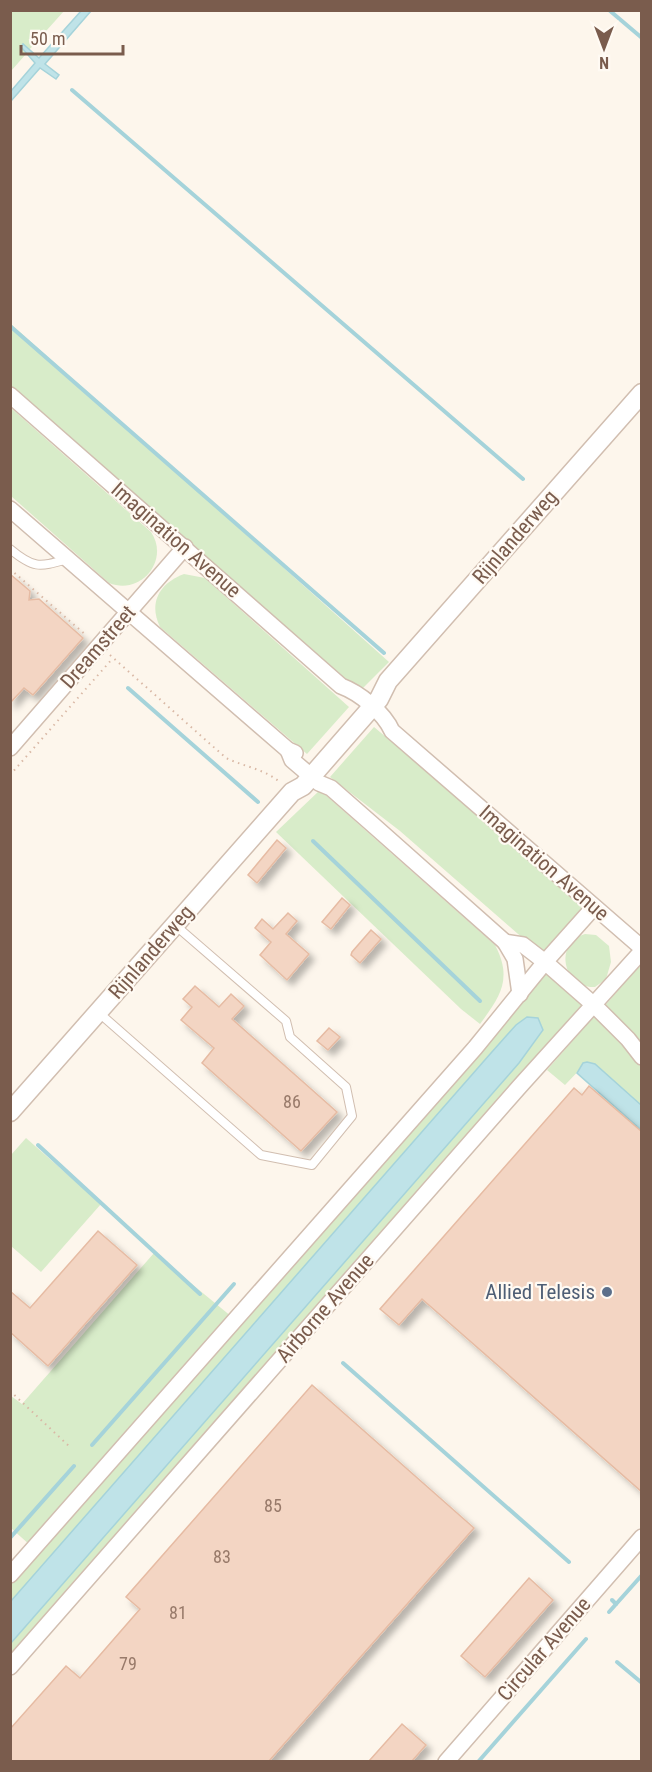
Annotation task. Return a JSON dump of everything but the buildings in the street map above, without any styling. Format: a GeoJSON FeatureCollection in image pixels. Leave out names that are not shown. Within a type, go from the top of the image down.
{"type":"FeatureCollection","features":[{"type":"Feature","properties":{"kind":"street","name":"Rijnlanderweg"},"geometry":{"type":"LineString","coordinates":[[10,1112],[292,792],[294,779],[310,770],[364,707],[370,692],[388,681],[642,393]]}},
{"type":"Feature","properties":{"kind":"street","name":"Imagination Avenue"},"geometry":{"type":"LineString","coordinates":[[10,395],[341,686],[347,698],[388,722],[392,731],[642,950]]}},
{"type":"Feature","properties":{"kind":"street"},"geometry":{"type":"LineString","coordinates":[[10,509],[288,750],[292,760],[324,778],[331,788],[505,942],[515,959],[520,994]]}},
{"type":"Feature","properties":{"kind":"street","name":"Dreamstreet"},"geometry":{"type":"LineString","coordinates":[[10,748],[185,547]]}},
{"type":"Feature","properties":{"kind":"street"},"geometry":{"type":"LineString","coordinates":[[10,1575],[476,1048],[545,962],[594,907]]}},
{"type":"Feature","properties":{"kind":"street"},"geometry":{"type":"LineString","coordinates":[[505,942],[523,945],[545,962],[594,1005],[628,1039],[642,1057]]}},
{"type":"Feature","properties":{"kind":"street","name":"Airborne Avenue"},"geometry":{"type":"LineString","coordinates":[[10,1667],[642,950]]}},
{"type":"Feature","properties":{"kind":"street","name":"Circular Avenue"},"geometry":{"type":"LineString","coordinates":[[446,1761],[642,1537]]}},
{"type":"Feature","properties":{"kind":"lane"},"geometry":{"type":"LineString","coordinates":[[10,549],[32,564],[40,565],[68,559]]}},
{"type":"Feature","properties":{"kind":"lane"},"geometry":{"type":"LineString","coordinates":[[98,1012],[261,1155],[312,1166],[352,1116],[346,1087],[290,1037],[286,1021],[175,925]]}},
{"type":"Feature","properties":{"kind":"path"},"geometry":{"type":"LineString","coordinates":[[10,568],[226,758],[242,766],[271,774],[292,792]]}},
{"type":"Feature","properties":{"kind":"path","name":"Dreamstreet"},"geometry":{"type":"LineString","coordinates":[[10,775],[113,658]]}},
{"type":"Feature","properties":{"kind":"path"},"geometry":{"type":"LineString","coordinates":[[10,1391],[70,1447]]}},
{"type":"Feature","properties":{"kind":"green space"},"geometry":{"type":"Polygon","coordinates":[[[11,11],[64,11],[29,50],[24,45],[21,47],[26,54],[11,71],[11,11]]]}},
{"type":"Feature","properties":{"kind":"green space"},"geometry":{"type":"Polygon","coordinates":[[[11,324],[389,662],[359,692],[11,386],[11,324]]]}},
{"type":"Feature","properties":{"kind":"green space"},"geometry":{"type":"Polygon","coordinates":[[[11,408],[151,532],[156,543],[157,554],[149,573],[141,580],[121,586],[109,583],[11,496],[11,408]]]}},
{"type":"Feature","properties":{"kind":"green space"},"geometry":{"type":"Polygon","coordinates":[[[184,574],[205,578],[349,707],[307,754],[160,627],[155,609],[158,594],[168,583],[184,574]]]}},
{"type":"Feature","properties":{"kind":"green space"},"geometry":{"type":"Polygon","coordinates":[[[374,727],[581,906],[581,909],[541,954],[400,831],[330,777],[374,727]]]}},
{"type":"Feature","properties":{"kind":"green space"},"geometry":{"type":"Polygon","coordinates":[[[320,790],[495,945],[503,968],[502,987],[480,1024],[461,1009],[276,832],[320,790]]]}},
{"type":"Feature","properties":{"kind":"green space"},"geometry":{"type":"Polygon","coordinates":[[[585,934],[596,935],[609,946],[611,962],[606,979],[595,987],[584,986],[575,981],[566,965],[569,946],[575,939],[585,934]]]}},
{"type":"Feature","properties":{"kind":"green space"},"geometry":{"type":"Polygon","coordinates":[[[639,966],[641,969],[641,1049],[602,1009],[639,966]]]}},
{"type":"Feature","properties":{"kind":"green space"},"geometry":{"type":"Polygon","coordinates":[[[547,974],[584,1006],[11,1660],[11,1643],[519,1063],[543,1030],[538,1018],[516,1025],[11,1601],[11,1582],[547,974]]]}},
{"type":"Feature","properties":{"kind":"green space"},"geometry":{"type":"Polygon","coordinates":[[[596,1014],[628,1047],[641,1067],[641,1105],[591,1063],[587,1062],[565,1085],[547,1070],[596,1014]]]}},
{"type":"Feature","properties":{"kind":"green space"},"geometry":{"type":"Polygon","coordinates":[[[26,1138],[101,1204],[41,1272],[11,1246],[11,1155],[26,1138]]]}},
{"type":"Feature","properties":{"kind":"green space"},"geometry":{"type":"Polygon","coordinates":[[[154,1253],[232,1317],[31,1546],[11,1528],[11,1396],[22,1404],[154,1253]]]}},
{"type":"Feature","properties":{"kind":"water"},"geometry":{"type":"Polygon","coordinates":[[[81,11],[91,11],[45,64],[59,75],[56,79],[40,68],[11,101],[11,91],[35,63],[21,47],[23,44],[39,58],[81,11]]]}},
{"type":"Feature","properties":{"kind":"water"},"geometry":{"type":"Polygon","coordinates":[[[527,1017],[538,1018],[543,1030],[519,1063],[11,1643],[11,1601],[491,1053],[516,1025],[527,1017]]]}},
{"type":"Feature","properties":{"kind":"water"},"geometry":{"type":"Polygon","coordinates":[[[583,1063],[595,1064],[641,1105],[641,1130],[577,1073],[583,1063]]]}},
{"type":"Feature","properties":{"kind":"waterway"},"geometry":{"type":"LineString","coordinates":[[609,10],[642,38]]}},
{"type":"Feature","properties":{"kind":"waterway"},"geometry":{"type":"LineString","coordinates":[[72,90],[523,479]]}},
{"type":"Feature","properties":{"kind":"waterway"},"geometry":{"type":"LineString","coordinates":[[10,326],[384,653]]}},
{"type":"Feature","properties":{"kind":"waterway"},"geometry":{"type":"LineString","coordinates":[[128,688],[258,802]]}},
{"type":"Feature","properties":{"kind":"waterway"},"geometry":{"type":"LineString","coordinates":[[313,841],[480,1001]]}},
{"type":"Feature","properties":{"kind":"waterway"},"geometry":{"type":"LineString","coordinates":[[38,1145],[200,1294]]}},
{"type":"Feature","properties":{"kind":"waterway"},"geometry":{"type":"LineString","coordinates":[[92,1445],[234,1284]]}},
{"type":"Feature","properties":{"kind":"waterway"},"geometry":{"type":"LineString","coordinates":[[343,1363],[569,1562]]}},
{"type":"Feature","properties":{"kind":"waterway"},"geometry":{"type":"LineString","coordinates":[[10,1538],[74,1466]]}},
{"type":"Feature","properties":{"kind":"waterway"},"geometry":{"type":"LineString","coordinates":[[609,1612],[642,1575]]}},
{"type":"Feature","properties":{"kind":"waterway"},"geometry":{"type":"LineString","coordinates":[[612,1600],[616,1604]]}},
{"type":"Feature","properties":{"kind":"waterway"},"geometry":{"type":"LineString","coordinates":[[478,1762],[586,1639]]}},
{"type":"Feature","properties":{"kind":"waterway"},"geometry":{"type":"LineString","coordinates":[[617,1662],[642,1683]]}},
{"type":"Feature","properties":{"kind":"place","name":"Allied Telesis"},"geometry":{"type":"Point","coordinates":[607,1292]}}]}
